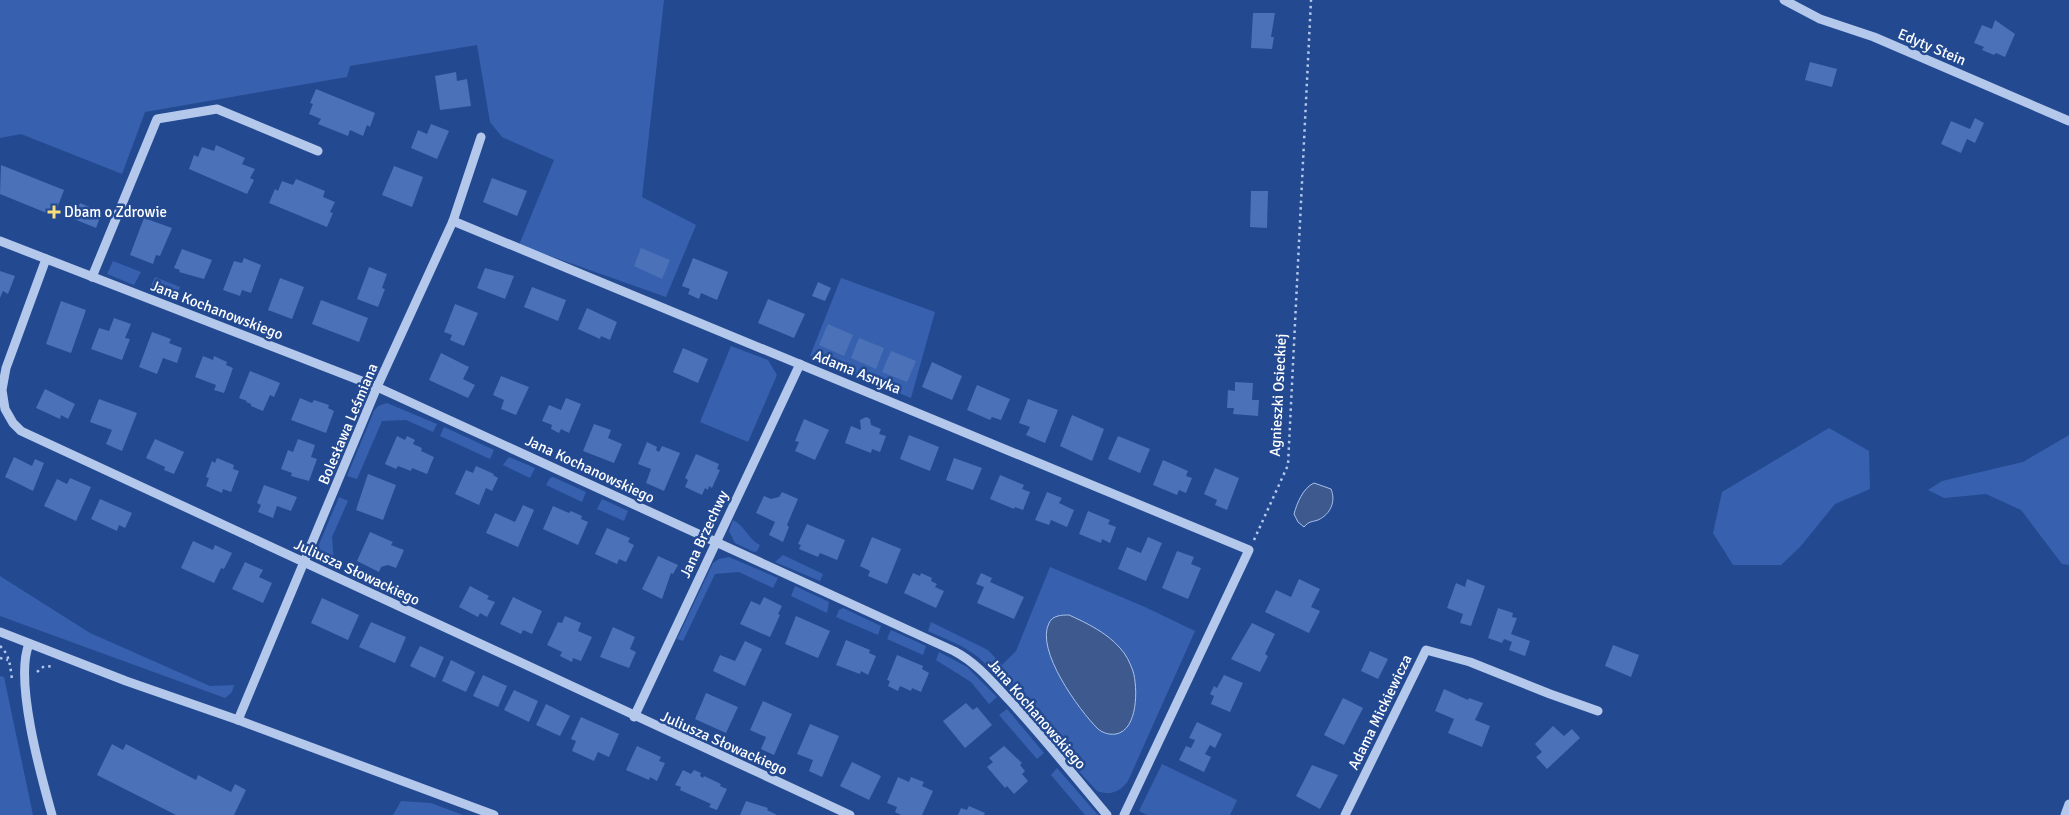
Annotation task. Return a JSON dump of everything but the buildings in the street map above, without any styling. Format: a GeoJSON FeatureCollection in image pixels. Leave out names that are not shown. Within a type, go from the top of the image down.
{"type":"FeatureCollection","features":[{"type":"Feature","properties":{"kind":"street","name":"Edyty Stein"},"geometry":{"type":"LineString","coordinates":[[1784,0],[1820,19],[1874,37],[2069,121]]}},
{"type":"Feature","properties":{"kind":"street"},"geometry":{"type":"LineString","coordinates":[[92,277],[157,119],[217,109],[318,151]]}},
{"type":"Feature","properties":{"kind":"street","name":"Bolesława Leśmiana"},"geometry":{"type":"LineString","coordinates":[[238,720],[377,387],[453,221],[481,137]]}},
{"type":"Feature","properties":{"kind":"street","name":"Adama Asnyka"},"geometry":{"type":"LineString","coordinates":[[453,221],[1249,550]]}},
{"type":"Feature","properties":{"kind":"street","name":"Jana Kochanowskiego"},"geometry":{"type":"LineString","coordinates":[[0,241],[377,387],[967,658],[1019,711],[1107,815]]}},
{"type":"Feature","properties":{"kind":"street","name":"Juliusza Słowackiego"},"geometry":{"type":"LineString","coordinates":[[46,259],[5,375],[2,390],[5,409],[13,423],[21,431],[634,717],[850,815]]}},
{"type":"Feature","properties":{"kind":"street","name":"Jana Brzechwy"},"geometry":{"type":"LineString","coordinates":[[634,717],[800,364]]}},
{"type":"Feature","properties":{"kind":"street"},"geometry":{"type":"LineString","coordinates":[[1124,815],[1249,550]]}},
{"type":"Feature","properties":{"kind":"street"},"geometry":{"type":"LineString","coordinates":[[0,632],[126,681],[238,720],[494,815]]}},
{"type":"Feature","properties":{"kind":"street"},"geometry":{"type":"LineString","coordinates":[[29,644],[25,654],[25,680],[38,766],[52,815]]}},
{"type":"Feature","properties":{"kind":"street","name":"Adama Mickiewicza"},"geometry":{"type":"LineString","coordinates":[[1344,815],[1426,650],[1470,662],[1598,711]]}},
{"type":"Feature","properties":{"kind":"street"},"geometry":{"type":"LineString","coordinates":[[2065,815],[2069,804]]}},
{"type":"Feature","properties":{"kind":"path","name":"Agnieszki Osieckiej"},"geometry":{"type":"LineString","coordinates":[[1249,550],[1288,465],[1311,0]]}},
{"type":"Feature","properties":{"kind":"path"},"geometry":{"type":"LineString","coordinates":[[0,658],[9,660]]}},
{"type":"Feature","properties":{"kind":"path"},"geometry":{"type":"LineString","coordinates":[[12,682],[35,679],[36,672],[43,667],[53,666]]}},
{"type":"Feature","properties":{"kind":"shaded area"},"geometry":{"type":"Polygon","coordinates":[[[0,0],[664,0],[642,197],[696,225],[666,297],[519,245],[554,160],[502,137],[490,122],[477,45],[350,66],[347,77],[145,112],[122,174],[21,134],[0,138],[0,0]]]}},
{"type":"Feature","properties":{"kind":"shaded area"},"geometry":{"type":"Polygon","coordinates":[[[113,261],[141,272],[134,285],[107,274],[113,261]]]}},
{"type":"Feature","properties":{"kind":"shaded area"},"geometry":{"type":"Polygon","coordinates":[[[155,277],[180,287],[175,301],[152,291],[151,286],[155,277]]]}},
{"type":"Feature","properties":{"kind":"shaded area"},"geometry":{"type":"Polygon","coordinates":[[[841,278],[935,312],[911,398],[810,356],[841,278]]]}},
{"type":"Feature","properties":{"kind":"shaded area"},"geometry":{"type":"Polygon","coordinates":[[[731,346],[768,360],[777,375],[748,442],[700,422],[731,346]]]}},
{"type":"Feature","properties":{"kind":"shaded area"},"geometry":{"type":"Polygon","coordinates":[[[387,403],[437,424],[433,432],[406,420],[382,421],[357,479],[347,476],[374,411],[378,406],[387,403]]]}},
{"type":"Feature","properties":{"kind":"shaded area"},"geometry":{"type":"Polygon","coordinates":[[[444,427],[494,450],[490,459],[440,436],[444,427]]]}},
{"type":"Feature","properties":{"kind":"shaded area"},"geometry":{"type":"Polygon","coordinates":[[[1829,428],[1869,451],[1870,489],[1835,504],[1800,547],[1781,565],[1733,565],[1713,533],[1722,492],[1829,428]]]}},
{"type":"Feature","properties":{"kind":"shaded area"},"geometry":{"type":"Polygon","coordinates":[[[2069,435],[2069,565],[2062,564],[2021,510],[1986,494],[1944,498],[1928,490],[1942,481],[2023,462],[2069,435]]]}},
{"type":"Feature","properties":{"kind":"shaded area"},"geometry":{"type":"Polygon","coordinates":[[[509,457],[535,468],[530,478],[503,465],[509,457]]]}},
{"type":"Feature","properties":{"kind":"shaded area"},"geometry":{"type":"Polygon","coordinates":[[[553,477],[586,492],[582,502],[546,485],[550,478],[553,477]]]}},
{"type":"Feature","properties":{"kind":"shaded area"},"geometry":{"type":"Polygon","coordinates":[[[1314,483],[1331,489],[1333,502],[1326,514],[1304,527],[1298,522],[1294,514],[1304,492],[1314,483]]]}},
{"type":"Feature","properties":{"kind":"shaded area"},"geometry":{"type":"Polygon","coordinates":[[[339,497],[348,501],[332,537],[334,563],[321,558],[317,549],[339,497]]]}},
{"type":"Feature","properties":{"kind":"shaded area"},"geometry":{"type":"Polygon","coordinates":[[[602,499],[628,511],[624,521],[597,509],[602,499]]]}},
{"type":"Feature","properties":{"kind":"shaded area"},"geometry":{"type":"Polygon","coordinates":[[[733,520],[760,545],[757,551],[754,552],[735,543],[729,531],[733,520]]]}},
{"type":"Feature","properties":{"kind":"shaded area"},"geometry":{"type":"Polygon","coordinates":[[[783,555],[823,574],[820,581],[775,562],[783,555]]]}},
{"type":"Feature","properties":{"kind":"shaded area"},"geometry":{"type":"Polygon","coordinates":[[[729,557],[778,578],[773,588],[739,572],[715,574],[683,641],[677,639],[713,563],[719,559],[729,557]]]}},
{"type":"Feature","properties":{"kind":"shaded area"},"geometry":{"type":"Polygon","coordinates":[[[1050,567],[1145,607],[1195,631],[1128,781],[1122,788],[1114,792],[1097,791],[1010,689],[979,658],[961,646],[928,631],[931,622],[988,650],[1002,665],[1016,651],[1050,567]]]}},
{"type":"Feature","properties":{"kind":"shaded area"},"geometry":{"type":"Polygon","coordinates":[[[0,576],[90,633],[210,686],[234,685],[232,692],[225,698],[0,616],[0,576]]]}},
{"type":"Feature","properties":{"kind":"shaded area"},"geometry":{"type":"Polygon","coordinates":[[[795,586],[829,602],[827,613],[791,596],[795,586]]]}},
{"type":"Feature","properties":{"kind":"shaded area"},"geometry":{"type":"Polygon","coordinates":[[[843,608],[881,626],[878,635],[836,617],[839,610],[843,608]]]}},
{"type":"Feature","properties":{"kind":"shaded area"},"geometry":{"type":"Polygon","coordinates":[[[1069,615],[1103,633],[1115,643],[1128,659],[1135,678],[1136,697],[1129,725],[1123,731],[1109,734],[1098,729],[1070,694],[1053,663],[1046,635],[1049,623],[1055,617],[1069,615]]]}},
{"type":"Feature","properties":{"kind":"shaded area"},"geometry":{"type":"Polygon","coordinates":[[[891,630],[926,646],[923,655],[887,639],[891,630]]]}},
{"type":"Feature","properties":{"kind":"shaded area"},"geometry":{"type":"Polygon","coordinates":[[[939,652],[967,667],[997,697],[989,704],[971,682],[936,660],[939,652]]]}},
{"type":"Feature","properties":{"kind":"shaded area"},"geometry":{"type":"Polygon","coordinates":[[[0,676],[4,677],[33,815],[0,815],[0,676]]]}},
{"type":"Feature","properties":{"kind":"shaded area"},"geometry":{"type":"Polygon","coordinates":[[[1007,709],[1044,753],[1037,759],[999,715],[1007,709]]]}},
{"type":"Feature","properties":{"kind":"shaded area"},"geometry":{"type":"Polygon","coordinates":[[[1162,764],[1237,800],[1230,815],[1147,815],[1139,811],[1162,764]]]}},
{"type":"Feature","properties":{"kind":"shaded area"},"geometry":{"type":"Polygon","coordinates":[[[1057,768],[1098,815],[1085,815],[1051,775],[1057,768]]]}},
{"type":"Feature","properties":{"kind":"shaded area"},"geometry":{"type":"Polygon","coordinates":[[[401,801],[431,803],[463,815],[393,815],[401,801]]]}},
{"type":"Feature","properties":{"kind":"place","name":"Dbam o Zdrowie"},"geometry":{"type":"Point","coordinates":[54,212]}}]}
